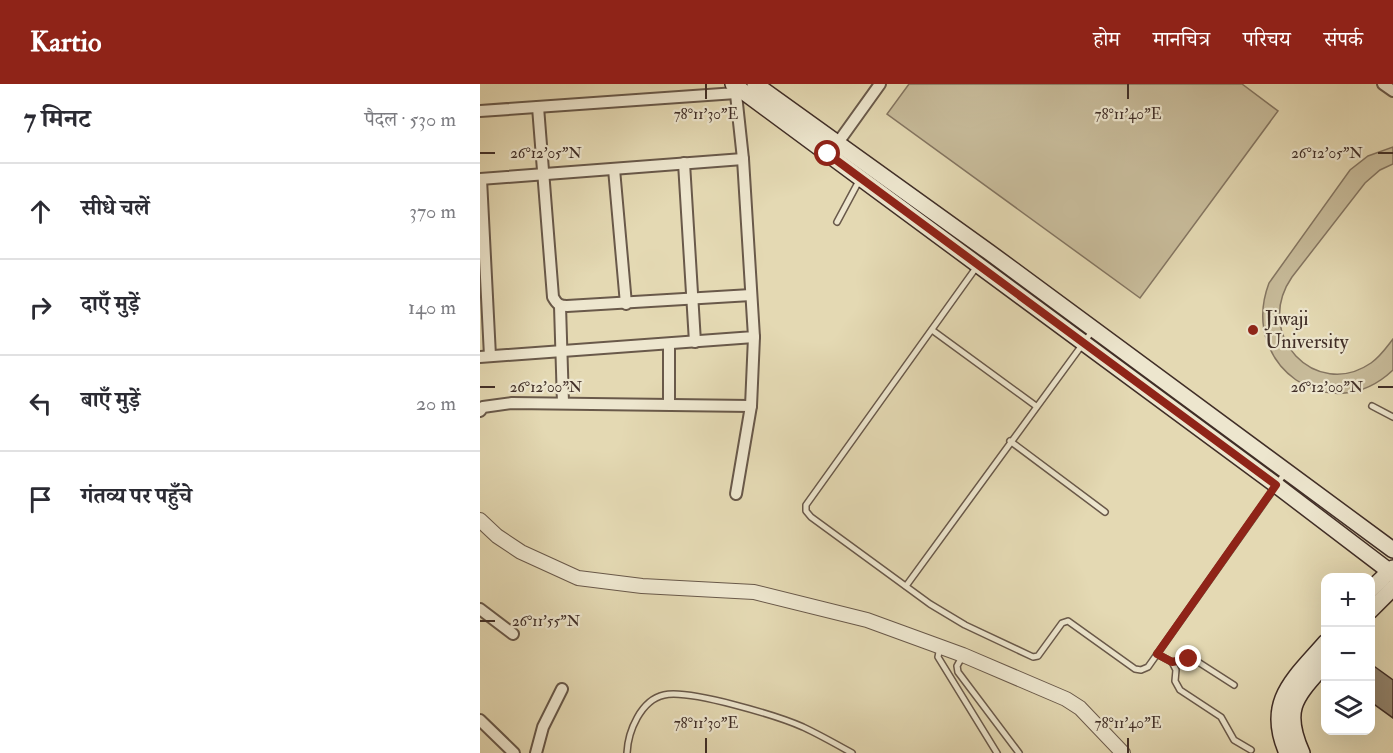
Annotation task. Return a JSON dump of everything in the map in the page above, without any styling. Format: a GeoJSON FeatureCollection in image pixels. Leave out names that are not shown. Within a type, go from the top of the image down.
{"type":"FeatureCollection","features":[{"type":"Feature","properties":{"kind":"main road"},"geometry":{"type":"LineString","coordinates":[[755,84],[837,144],[864,172],[977,265],[1083,342],[1281,479],[1393,550]]}},
{"type":"Feature","properties":{"kind":"main road"},"geometry":{"type":"LineString","coordinates":[[735,87],[989,252],[1094,330],[1392,571],[1375,586]]}},
{"type":"Feature","properties":{"kind":"main road"},"geometry":{"type":"LineString","coordinates":[[1375,607],[1393,588]]}},
{"type":"Feature","properties":{"kind":"main road"},"geometry":{"type":"LineString","coordinates":[[1287,753],[1281,740],[1278,721],[1281,702],[1289,684],[1321,648]]}},
{"type":"Feature","properties":{"kind":"main road"},"geometry":{"type":"LineString","coordinates":[[1302,753],[1294,736],[1292,721],[1294,706],[1301,692],[1321,669]]}},
{"type":"Feature","properties":{"kind":"street"},"geometry":{"type":"LineString","coordinates":[[837,144],[880,84]]}},
{"type":"Feature","properties":{"kind":"street"},"geometry":{"type":"LineString","coordinates":[[1383,84],[1393,91]]}},
{"type":"Feature","properties":{"kind":"street"},"geometry":{"type":"LineString","coordinates":[[480,111],[735,87],[743,159],[754,337],[751,406],[736,494]]}},
{"type":"Feature","properties":{"kind":"street"},"geometry":{"type":"LineString","coordinates":[[538,107],[553,297],[560,306],[563,403]]}},
{"type":"Feature","properties":{"kind":"street"},"geometry":{"type":"LineString","coordinates":[[743,159],[481,179],[485,356],[754,337]]}},
{"type":"Feature","properties":{"kind":"street"},"geometry":{"type":"LineString","coordinates":[[684,163],[695,342]]}},
{"type":"Feature","properties":{"kind":"street"},"geometry":{"type":"LineString","coordinates":[[614,169],[626,304]]}},
{"type":"Feature","properties":{"kind":"street"},"geometry":{"type":"LineString","coordinates":[[560,306],[751,296]]}},
{"type":"Feature","properties":{"kind":"street"},"geometry":{"type":"LineString","coordinates":[[669,344],[669,404]]}},
{"type":"Feature","properties":{"kind":"street"},"geometry":{"type":"LineString","coordinates":[[481,408],[512,403],[751,406]]}},
{"type":"Feature","properties":{"kind":"street"},"geometry":{"type":"LineString","coordinates":[[480,520],[497,536],[521,552],[578,578],[642,586],[754,592],[867,620],[963,655],[1066,699],[1080,708],[1123,753]]}},
{"type":"Feature","properties":{"kind":"street"},"geometry":{"type":"LineString","coordinates":[[480,609],[513,634]]}},
{"type":"Feature","properties":{"kind":"street"},"geometry":{"type":"LineString","coordinates":[[536,753],[543,727],[562,689]]}},
{"type":"Feature","properties":{"kind":"street"},"geometry":{"type":"LineString","coordinates":[[480,720],[514,753]]}},
{"type":"Feature","properties":{"kind":"lane"},"geometry":{"type":"LineString","coordinates":[[837,222],[864,172]]}},
{"type":"Feature","properties":{"kind":"lane"},"geometry":{"type":"LineString","coordinates":[[989,252],[977,265],[806,505],[806,511],[811,517],[930,603],[965,625],[1033,657],[1038,656],[1062,623],[1068,621],[1135,669],[1141,670],[1148,667],[1281,479]]}},
{"type":"Feature","properties":{"kind":"lane"},"geometry":{"type":"LineString","coordinates":[[932,330],[1036,406]]}},
{"type":"Feature","properties":{"kind":"lane"},"geometry":{"type":"LineString","coordinates":[[906,585],[1094,330]]}},
{"type":"Feature","properties":{"kind":"lane"},"geometry":{"type":"LineString","coordinates":[[1372,406],[1393,417]]}},
{"type":"Feature","properties":{"kind":"lane"},"geometry":{"type":"LineString","coordinates":[[1010,441],[1105,512]]}},
{"type":"Feature","properties":{"kind":"lane"},"geometry":{"type":"LineString","coordinates":[[940,647],[938,657],[997,753]]}},
{"type":"Feature","properties":{"kind":"lane"},"geometry":{"type":"LineString","coordinates":[[1157,654],[1172,662],[1176,669],[1174,681],[1180,690],[1221,717],[1234,740],[1251,750]]}},
{"type":"Feature","properties":{"kind":"lane"},"geometry":{"type":"LineString","coordinates":[[963,655],[957,666],[958,672],[1019,753]]}},
{"type":"Feature","properties":{"kind":"lane"},"geometry":{"type":"LineString","coordinates":[[1172,662],[1195,660],[1234,685]]}},
{"type":"Feature","properties":{"kind":"lane"},"geometry":{"type":"LineString","coordinates":[[627,753],[630,733],[644,706],[663,695],[681,693],[803,727],[852,753]]}},
{"type":"Feature","properties":{"kind":"shaded area"},"geometry":{"type":"Polygon","coordinates":[[[909,84],[1242,84],[1278,111],[1140,298],[887,114],[909,84]]]}},
{"type":"Feature","properties":{"kind":"shaded area"},"geometry":{"type":"Polygon","coordinates":[[[1393,147],[1393,164],[1380,170],[1365,183],[1292,277],[1282,299],[1280,320],[1285,340],[1296,356],[1311,368],[1330,374],[1350,373],[1374,361],[1393,339],[1393,370],[1368,387],[1343,393],[1318,390],[1296,380],[1278,362],[1266,340],[1263,313],[1269,283],[1350,170],[1368,156],[1393,147]]]}},
{"type":"Feature","properties":{"kind":"building"},"geometry":{"type":"Polygon","coordinates":[[[1375,667],[1393,680],[1393,718],[1375,705],[1375,667]]]}},
{"type":"Feature","properties":{"kind":"place","name":"Jiwaji University"},"geometry":{"type":"Point","coordinates":[1253,330]}},
{"type":"Feature","properties":{"kind":"route"},"geometry":{"type":"LineString","coordinates":[[828,154],[1276,485],[1157,654],[1172,662],[1189,659]]}}]}
